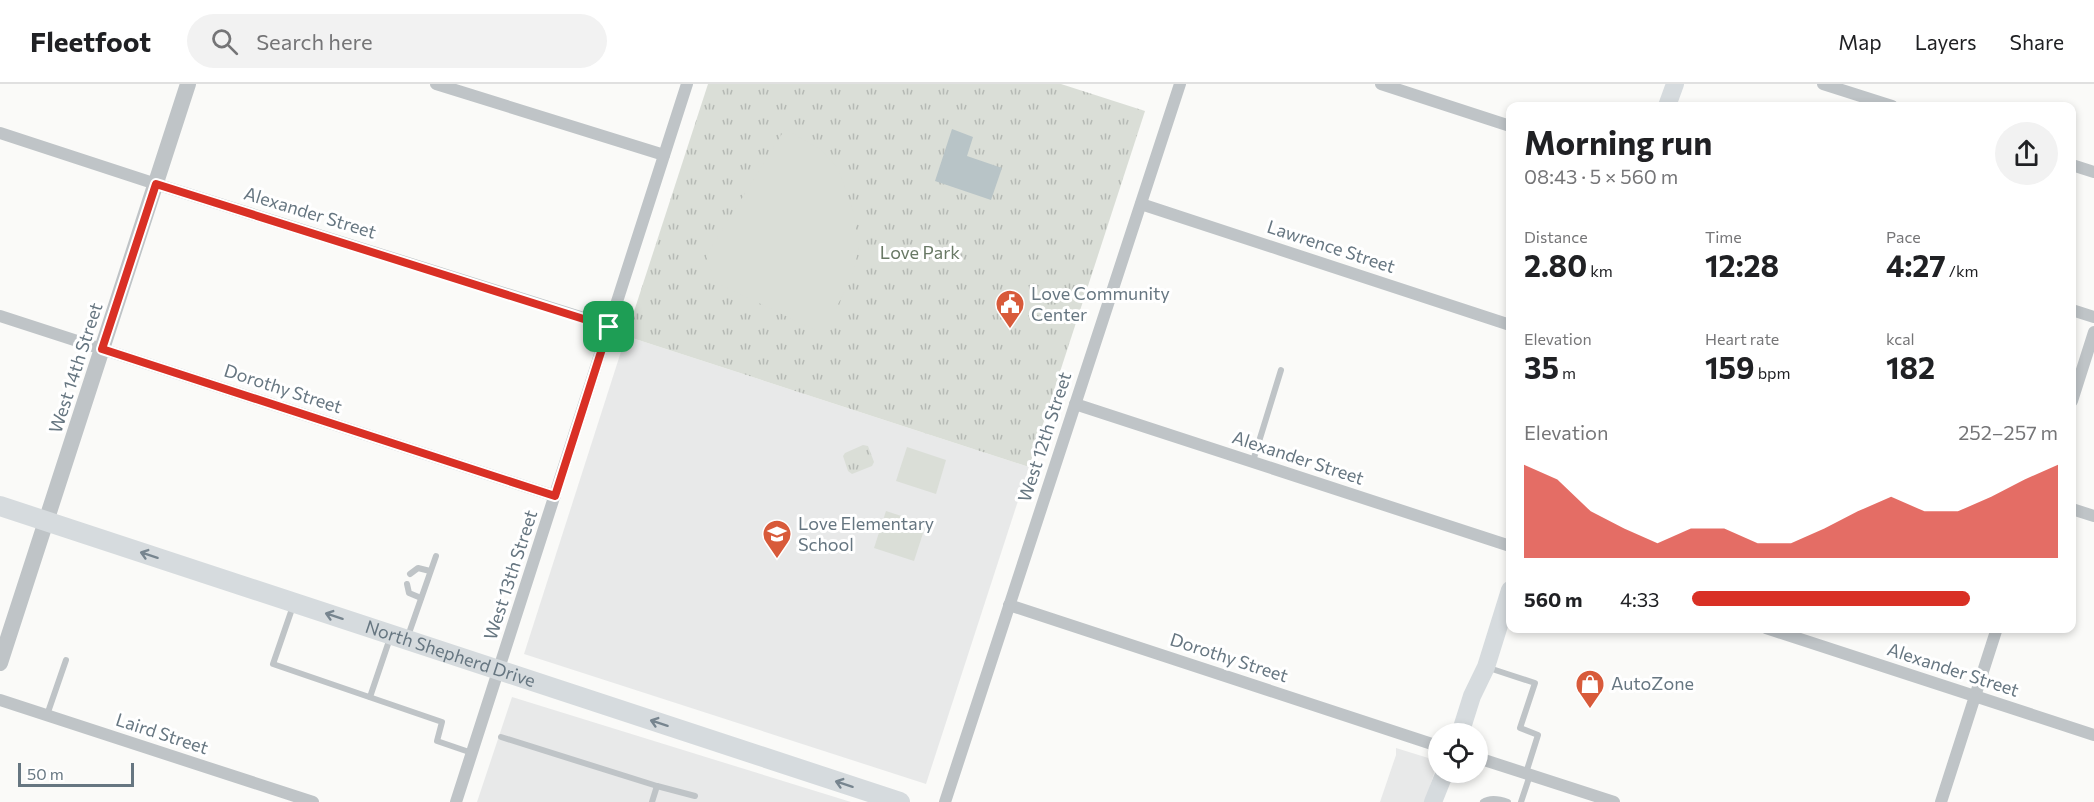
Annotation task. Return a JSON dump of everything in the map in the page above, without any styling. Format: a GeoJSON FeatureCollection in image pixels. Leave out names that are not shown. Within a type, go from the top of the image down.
{"type":"FeatureCollection","features":[{"type":"Feature","properties":{"kind":"main road"},"geometry":{"type":"LineString","coordinates":[[1668,102],[1675,84]]}},
{"type":"Feature","properties":{"kind":"main road","name":"North Shepherd Drive"},"geometry":{"type":"LineString","coordinates":[[0,506],[900,802]]}},
{"type":"Feature","properties":{"kind":"main road"},"geometry":{"type":"LineString","coordinates":[[1473,723],[1480,702],[1486,667],[1506,603]]}},
{"type":"Feature","properties":{"kind":"main road"},"geometry":{"type":"LineString","coordinates":[[1463,723],[1472,696],[1486,667]]}},
{"type":"Feature","properties":{"kind":"main road"},"geometry":{"type":"LineString","coordinates":[[1433,802],[1441,783]]}},
{"type":"Feature","properties":{"kind":"main road"},"geometry":{"type":"LineString","coordinates":[[1448,802],[1454,783]]}},
{"type":"Feature","properties":{"kind":"street","name":"West 14th Street"},"geometry":{"type":"LineString","coordinates":[[0,663],[188,84]]}},
{"type":"Feature","properties":{"kind":"street"},"geometry":{"type":"LineString","coordinates":[[436,84],[664,155]]}},
{"type":"Feature","properties":{"kind":"street","name":"West 13th Street"},"geometry":{"type":"LineString","coordinates":[[456,802],[687,84]]}},
{"type":"Feature","properties":{"kind":"street","name":"West 12th Street"},"geometry":{"type":"LineString","coordinates":[[945,802],[1180,84]]}},
{"type":"Feature","properties":{"kind":"street"},"geometry":{"type":"LineString","coordinates":[[1381,84],[1506,125]]}},
{"type":"Feature","properties":{"kind":"street"},"geometry":{"type":"LineString","coordinates":[[1823,84],[1879,102]]}},
{"type":"Feature","properties":{"kind":"street","name":"Alexander Street"},"geometry":{"type":"LineString","coordinates":[[0,133],[609,327]]}},
{"type":"Feature","properties":{"kind":"street"},"geometry":{"type":"LineString","coordinates":[[2076,166],[2094,172]]}},
{"type":"Feature","properties":{"kind":"street","name":"Lawrence Street"},"geometry":{"type":"LineString","coordinates":[[1141,204],[1506,324]]}},
{"type":"Feature","properties":{"kind":"street"},"geometry":{"type":"LineString","coordinates":[[2076,311],[2094,317]]}},
{"type":"Feature","properties":{"kind":"street","name":"Dorothy Street"},"geometry":{"type":"LineString","coordinates":[[0,316],[555,496]]}},
{"type":"Feature","properties":{"kind":"street"},"geometry":{"type":"LineString","coordinates":[[2076,388],[2094,332]]}},
{"type":"Feature","properties":{"kind":"street","name":"Alexander Street"},"geometry":{"type":"LineString","coordinates":[[1075,404],[1506,545]]}},
{"type":"Feature","properties":{"kind":"street"},"geometry":{"type":"LineString","coordinates":[[2076,510],[2094,516]]}},
{"type":"Feature","properties":{"kind":"street","name":"Dorothy Street"},"geometry":{"type":"LineString","coordinates":[[1009,605],[1428,743]]}},
{"type":"Feature","properties":{"kind":"street","name":"Alexander Street"},"geometry":{"type":"LineString","coordinates":[[1781,633],[2094,735]]}},
{"type":"Feature","properties":{"kind":"street"},"geometry":{"type":"LineString","coordinates":[[1941,802],[1995,633]]}},
{"type":"Feature","properties":{"kind":"street","name":"Laird Street"},"geometry":{"type":"LineString","coordinates":[[0,700],[313,802]]}},
{"type":"Feature","properties":{"kind":"street"},"geometry":{"type":"LineString","coordinates":[[1488,761],[1614,802]]}},
{"type":"Feature","properties":{"kind":"lane"},"geometry":{"type":"LineString","coordinates":[[1252,462],[1281,370]]}},
{"type":"Feature","properties":{"kind":"lane"},"geometry":{"type":"LineString","coordinates":[[370,697],[421,598],[436,556]]}},
{"type":"Feature","properties":{"kind":"lane"},"geometry":{"type":"LineString","coordinates":[[410,574],[418,568],[430,571]]}},
{"type":"Feature","properties":{"kind":"lane"},"geometry":{"type":"LineString","coordinates":[[407,584],[409,593],[421,598]]}},
{"type":"Feature","properties":{"kind":"lane"},"geometry":{"type":"LineString","coordinates":[[294,602],[273,664],[442,722],[437,741],[472,753]]}},
{"type":"Feature","properties":{"kind":"lane"},"geometry":{"type":"LineString","coordinates":[[47,716],[66,660]]}},
{"type":"Feature","properties":{"kind":"lane"},"geometry":{"type":"LineString","coordinates":[[1486,667],[1534,683],[1520,728],[1538,735],[1521,802]]}},
{"type":"Feature","properties":{"kind":"lane"},"geometry":{"type":"LineString","coordinates":[[501,737],[695,796]]}},
{"type":"Feature","properties":{"kind":"lane"},"geometry":{"type":"LineString","coordinates":[[652,802],[657,786]]}},
{"type":"Feature","properties":{"kind":"lane"},"geometry":{"type":"LineString","coordinates":[[1483,802],[1500,798],[1507,802]]}},
{"type":"Feature","properties":{"kind":"shaded area"},"geometry":{"type":"Polygon","coordinates":[[[952,129],[973,137],[967,156],[1002,168],[991,200],[935,181],[952,129]]]}},
{"type":"Feature","properties":{"kind":"shaded area","name":"Love Elementary School"},"geometry":{"type":"Polygon","coordinates":[[[626,336],[1029,467],[926,784],[524,654],[626,336]]]}},
{"type":"Feature","properties":{"kind":"shaded area"},"geometry":{"type":"Polygon","coordinates":[[[512,697],[851,802],[477,802],[512,697]]]}},
{"type":"Feature","properties":{"kind":"shaded area"},"geometry":{"type":"Polygon","coordinates":[[[1396,748],[1428,758],[1428,783],[1431,783],[1425,802],[1380,802],[1396,755],[1396,748]]]}},
{"type":"Feature","properties":{"kind":"green space","name":"Love Park"},"geometry":{"type":"Polygon","coordinates":[[[708,84],[1061,84],[1145,111],[1029,467],[626,336],[708,84]]]}},
{"type":"Feature","properties":{"kind":"green space"},"geometry":{"type":"Polygon","coordinates":[[[785,129],[821,150],[838,168],[853,211],[859,247],[852,277],[834,312],[819,332],[715,282],[706,256],[785,129]]]}},
{"type":"Feature","properties":{"kind":"green space"},"geometry":{"type":"Polygon","coordinates":[[[863,445],[868,446],[874,462],[872,466],[852,474],[848,471],[843,456],[863,445]]]}},
{"type":"Feature","properties":{"kind":"green space"},"geometry":{"type":"Polygon","coordinates":[[[907,447],[946,460],[936,494],[896,481],[907,447]]]}},
{"type":"Feature","properties":{"kind":"green space"},"geometry":{"type":"Polygon","coordinates":[[[886,511],[926,524],[914,561],[874,548],[886,511]]]}},
{"type":"Feature","properties":{"kind":"place","name":"Love Community Center"},"geometry":{"type":"Point","coordinates":[1010,330]}},
{"type":"Feature","properties":{"kind":"place","name":"Love Elementary School"},"geometry":{"type":"Point","coordinates":[777,560]}},
{"type":"Feature","properties":{"kind":"place","name":"AutoZone"},"geometry":{"type":"Point","coordinates":[1590,710]}},
{"type":"Feature","properties":{"kind":"route"},"geometry":{"type":"LineString","coordinates":[[156,184],[609,327],[555,496],[102,349],[156,184]]}}]}
